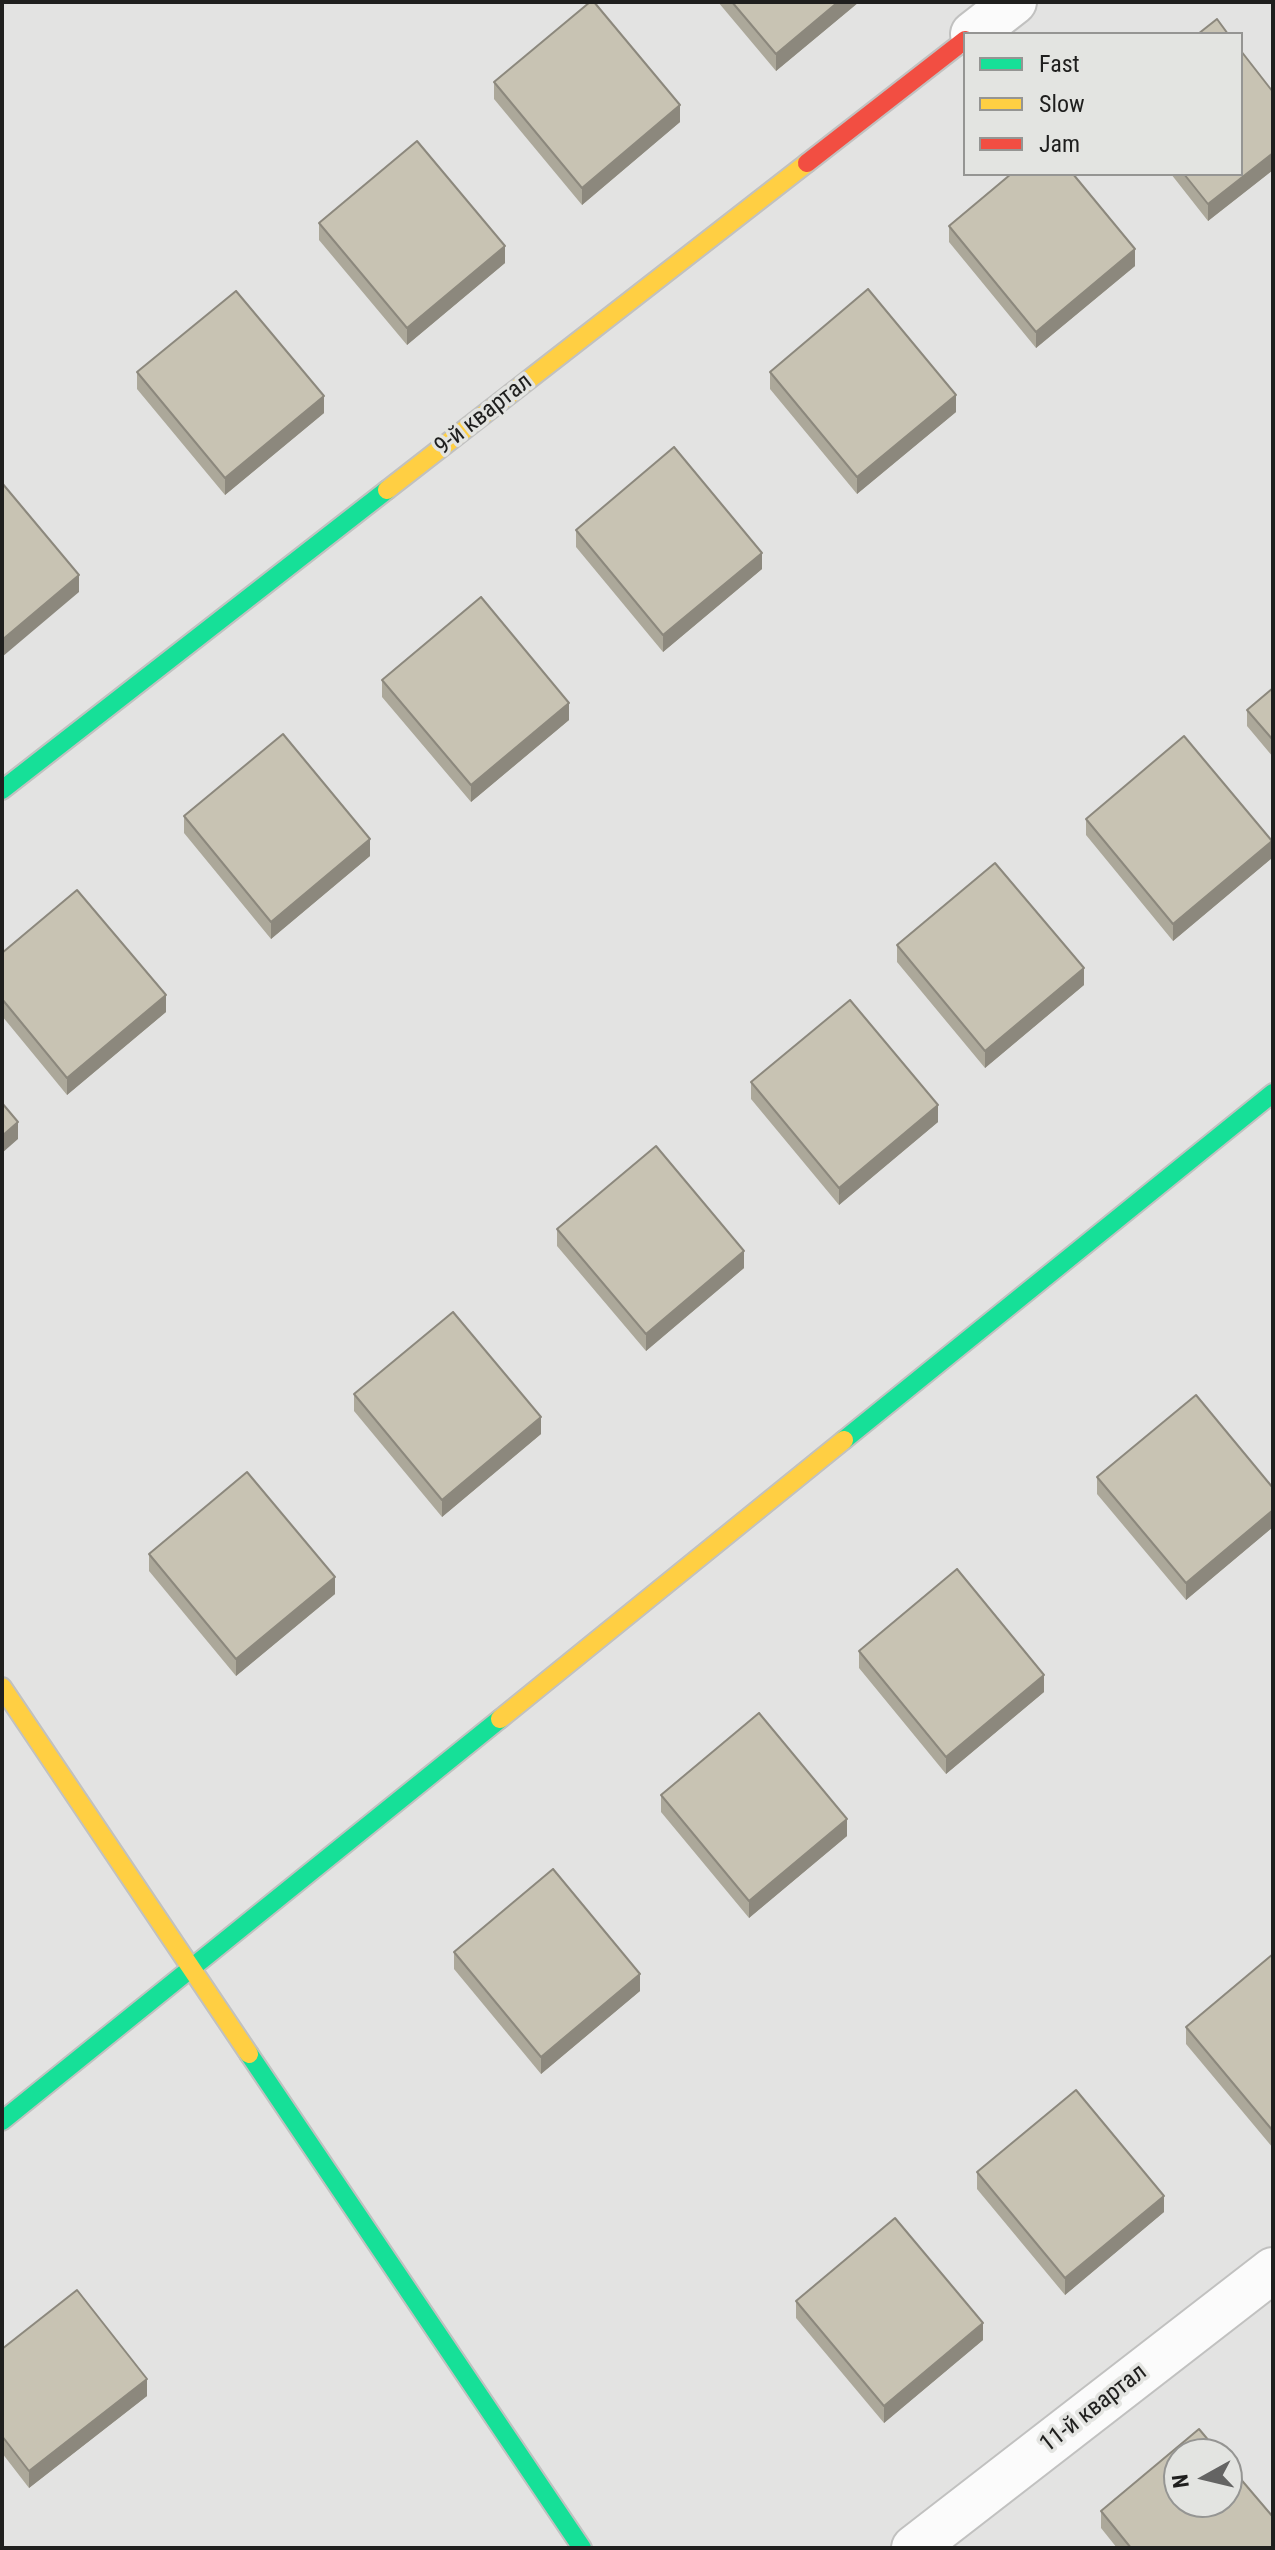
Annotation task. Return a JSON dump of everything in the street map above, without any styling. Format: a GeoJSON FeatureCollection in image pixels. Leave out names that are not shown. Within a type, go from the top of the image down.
{"type":"FeatureCollection","features":[{"type":"Feature","properties":{"kind":"street"},"geometry":{"type":"LineString","coordinates":[[976,32],[1014,2]]}},
{"type":"Feature","properties":{"kind":"street","name":"9-й квартал"},"geometry":{"type":"LineString","coordinates":[[2,790],[963,42]]}},
{"type":"Feature","properties":{"kind":"street"},"geometry":{"type":"LineString","coordinates":[[2,2121],[1273,1093]]}},
{"type":"Feature","properties":{"kind":"street"},"geometry":{"type":"LineString","coordinates":[[2,1687],[193,1966],[582,2548]]}},
{"type":"Feature","properties":{"kind":"street","name":"11-й квартал"},"geometry":{"type":"LineString","coordinates":[[914,2548],[1273,2270]]}},
{"type":"Feature","properties":{"kind":"building"},"geometry":{"type":"Polygon","coordinates":[[[590,2],[594,2],[680,105],[582,188],[494,82],[590,2]]]}},
{"type":"Feature","properties":{"kind":"building"},"geometry":{"type":"Polygon","coordinates":[[[732,2],[838,2],[776,54],[732,2]]]}},
{"type":"Feature","properties":{"kind":"building"},"geometry":{"type":"Polygon","coordinates":[[[1217,19],[1227,32],[1201,32],[1217,19]]]}},
{"type":"Feature","properties":{"kind":"building"},"geometry":{"type":"Polygon","coordinates":[[[1243,54],[1273,92],[1273,153],[1208,204],[1186,176],[1243,176],[1243,54]]]}},
{"type":"Feature","properties":{"kind":"building"},"geometry":{"type":"Polygon","coordinates":[[[417,141],[505,246],[407,328],[319,223],[417,141]]]}},
{"type":"Feature","properties":{"kind":"building"},"geometry":{"type":"Polygon","coordinates":[[[1009,176],[1075,176],[1135,249],[1036,332],[949,226],[1009,176]]]}},
{"type":"Feature","properties":{"kind":"building"},"geometry":{"type":"Polygon","coordinates":[[[868,289],[956,395],[857,477],[770,372],[868,289]]]}},
{"type":"Feature","properties":{"kind":"building"},"geometry":{"type":"Polygon","coordinates":[[[236,291],[324,396],[225,478],[137,372],[236,291]]]}},
{"type":"Feature","properties":{"kind":"building"},"geometry":{"type":"Polygon","coordinates":[[[674,447],[762,553],[663,635],[576,530],[674,447]]]}},
{"type":"Feature","properties":{"kind":"building"},"geometry":{"type":"Polygon","coordinates":[[[2,483],[79,575],[2,640],[2,483]]]}},
{"type":"Feature","properties":{"kind":"building"},"geometry":{"type":"Polygon","coordinates":[[[481,597],[569,703],[471,785],[382,680],[481,597]]]}},
{"type":"Feature","properties":{"kind":"building"},"geometry":{"type":"Polygon","coordinates":[[[1273,688],[1273,740],[1247,710],[1273,688]]]}},
{"type":"Feature","properties":{"kind":"building"},"geometry":{"type":"Polygon","coordinates":[[[283,734],[370,839],[271,922],[184,816],[283,734]]]}},
{"type":"Feature","properties":{"kind":"building"},"geometry":{"type":"Polygon","coordinates":[[[1184,736],[1272,841],[1173,924],[1086,819],[1184,736]]]}},
{"type":"Feature","properties":{"kind":"building"},"geometry":{"type":"Polygon","coordinates":[[[995,863],[1084,968],[985,1051],[897,945],[995,863]]]}},
{"type":"Feature","properties":{"kind":"building"},"geometry":{"type":"Polygon","coordinates":[[[77,890],[166,995],[67,1078],[2,999],[2,953],[77,890]]]}},
{"type":"Feature","properties":{"kind":"building"},"geometry":{"type":"Polygon","coordinates":[[[850,1000],[938,1105],[839,1188],[751,1082],[850,1000]]]}},
{"type":"Feature","properties":{"kind":"building"},"geometry":{"type":"Polygon","coordinates":[[[2,1103],[18,1122],[2,1136],[2,1103]]]}},
{"type":"Feature","properties":{"kind":"building"},"geometry":{"type":"Polygon","coordinates":[[[656,1146],[744,1251],[646,1334],[557,1229],[656,1146]]]}},
{"type":"Feature","properties":{"kind":"building"},"geometry":{"type":"Polygon","coordinates":[[[453,1312],[541,1417],[442,1500],[354,1394],[453,1312]]]}},
{"type":"Feature","properties":{"kind":"building"},"geometry":{"type":"Polygon","coordinates":[[[1196,1395],[1273,1488],[1273,1510],[1186,1583],[1097,1477],[1196,1395]]]}},
{"type":"Feature","properties":{"kind":"building"},"geometry":{"type":"Polygon","coordinates":[[[247,1472],[335,1577],[236,1659],[149,1554],[247,1472]]]}},
{"type":"Feature","properties":{"kind":"building"},"geometry":{"type":"Polygon","coordinates":[[[957,1569],[1044,1675],[946,1757],[859,1651],[957,1569]]]}},
{"type":"Feature","properties":{"kind":"building"},"geometry":{"type":"Polygon","coordinates":[[[759,1713],[847,1819],[749,1901],[661,1795],[759,1713]]]}},
{"type":"Feature","properties":{"kind":"building"},"geometry":{"type":"Polygon","coordinates":[[[553,1869],[640,1974],[541,2057],[454,1952],[553,1869]]]}},
{"type":"Feature","properties":{"kind":"building"},"geometry":{"type":"Polygon","coordinates":[[[1273,1954],[1273,2131],[1186,2027],[1273,1954]]]}},
{"type":"Feature","properties":{"kind":"building"},"geometry":{"type":"Polygon","coordinates":[[[1076,2090],[1164,2196],[1065,2278],[977,2172],[1076,2090]]]}},
{"type":"Feature","properties":{"kind":"building"},"geometry":{"type":"Polygon","coordinates":[[[895,2218],[983,2323],[884,2406],[796,2301],[895,2218]]]}},
{"type":"Feature","properties":{"kind":"building"},"geometry":{"type":"Polygon","coordinates":[[[77,2290],[147,2379],[29,2471],[2,2436],[2,2349],[77,2290]]]}},
{"type":"Feature","properties":{"kind":"building"},"geometry":{"type":"Polygon","coordinates":[[[1199,2429],[1207,2438],[1188,2438],[1199,2429]]]}},
{"type":"Feature","properties":{"kind":"building"},"geometry":{"type":"Polygon","coordinates":[[[1163,2459],[1163,2518],[1243,2518],[1243,2482],[1273,2517],[1273,2546],[1131,2548],[1101,2511],[1163,2459]]]}},
{"type":"Feature","properties":{"kind":"traffic: fast"},"geometry":{"type":"LineString","coordinates":[[2,790],[387,490]]}},
{"type":"Feature","properties":{"kind":"traffic: fast"},"geometry":{"type":"LineString","coordinates":[[844,1440],[1273,1093]]}},
{"type":"Feature","properties":{"kind":"traffic: fast"},"geometry":{"type":"LineString","coordinates":[[2,2121],[500,1719]]}},
{"type":"Feature","properties":{"kind":"traffic: fast"},"geometry":{"type":"LineString","coordinates":[[249,2054],[582,2548]]}},
{"type":"Feature","properties":{"kind":"traffic: slow"},"geometry":{"type":"LineString","coordinates":[[387,490],[807,163]]}},
{"type":"Feature","properties":{"kind":"traffic: slow"},"geometry":{"type":"LineString","coordinates":[[500,1719],[844,1440]]}},
{"type":"Feature","properties":{"kind":"traffic: slow"},"geometry":{"type":"LineString","coordinates":[[2,1687],[249,2054]]}},
{"type":"Feature","properties":{"kind":"traffic: jam"},"geometry":{"type":"LineString","coordinates":[[807,163],[963,42]]}}]}
